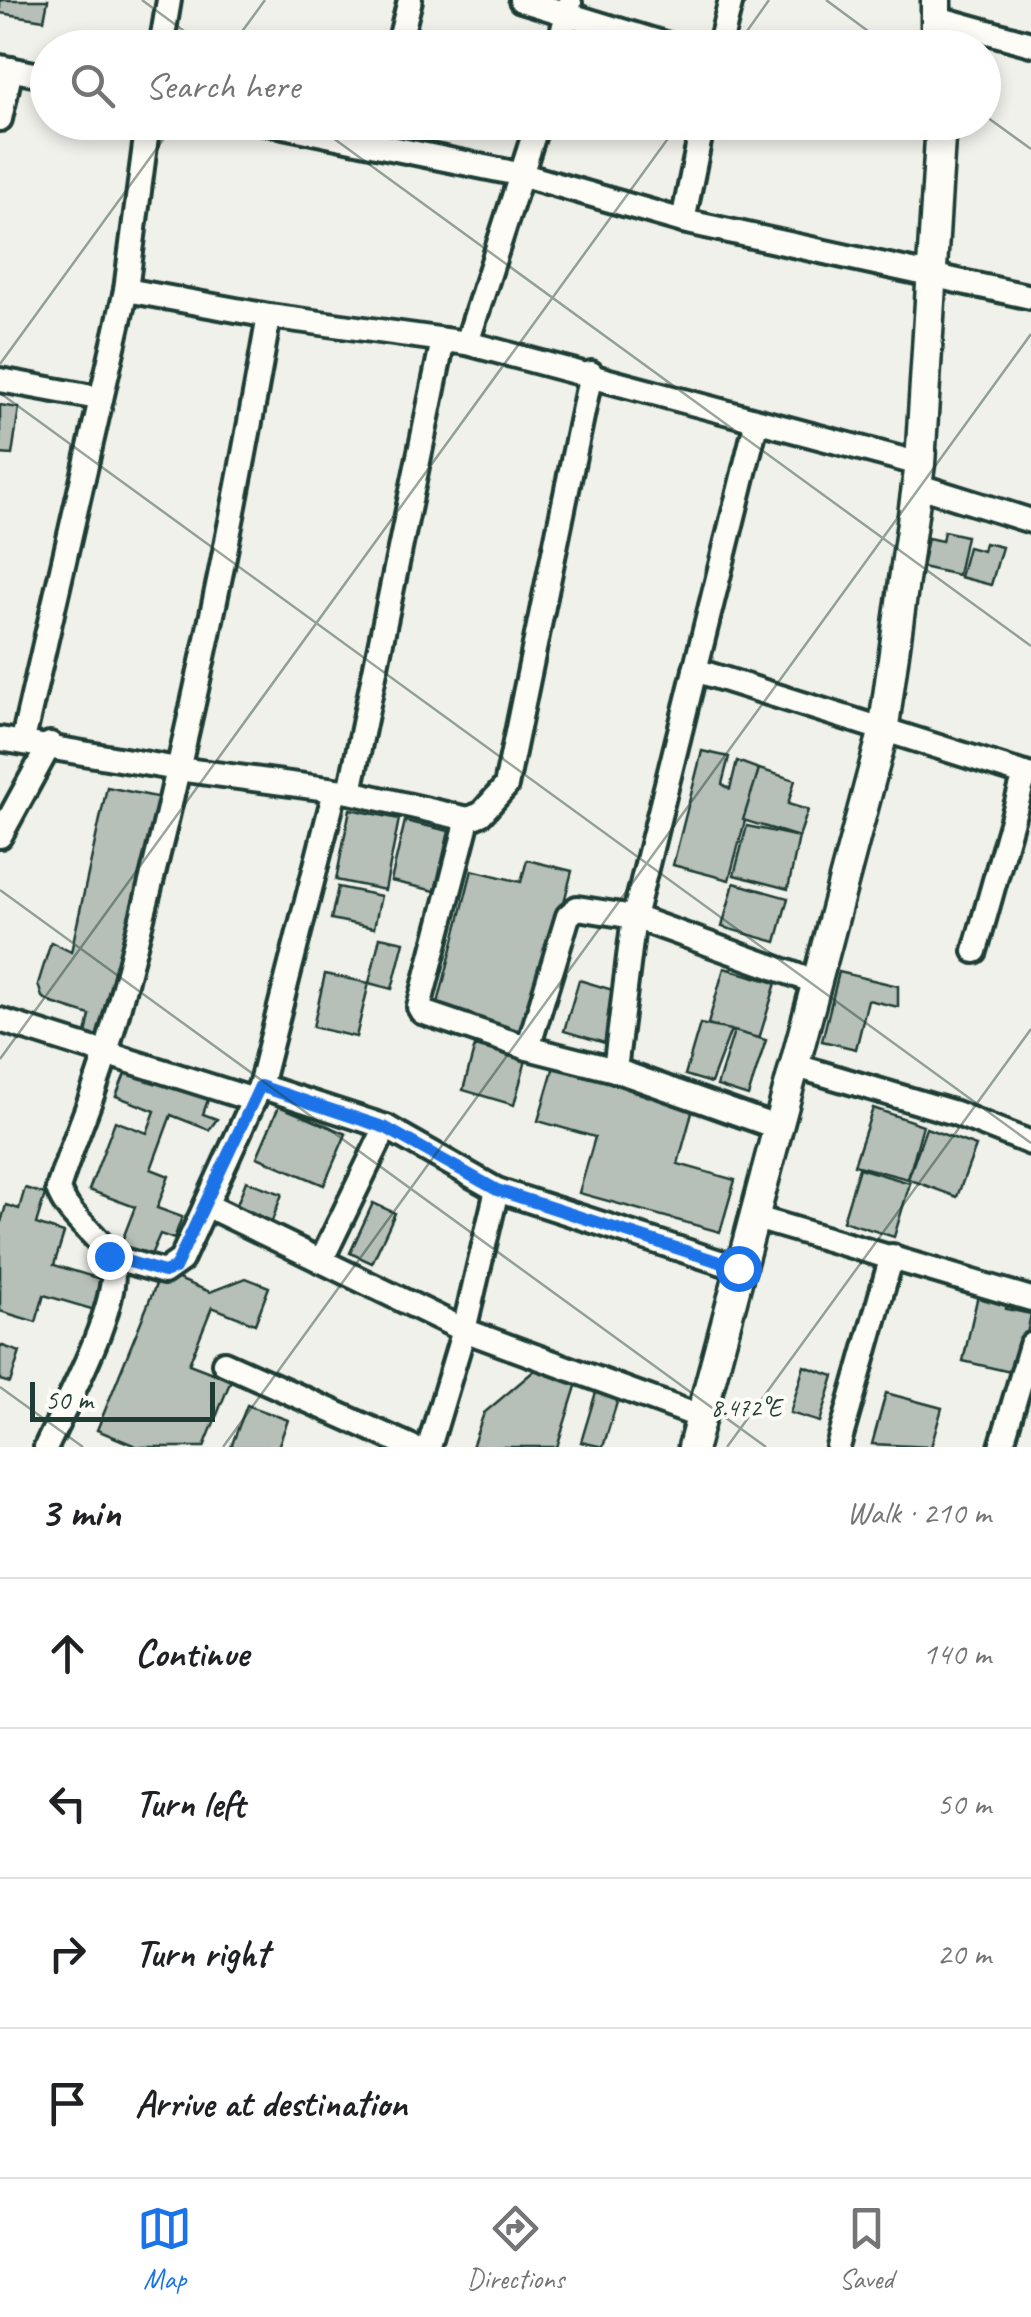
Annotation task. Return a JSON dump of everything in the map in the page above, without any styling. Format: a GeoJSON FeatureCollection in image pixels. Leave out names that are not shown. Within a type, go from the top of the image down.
{"type":"FeatureCollection","features":[{"type":"Feature","properties":{"kind":"street"},"geometry":{"type":"LineString","coordinates":[[164,30],[170,0]]}},
{"type":"Feature","properties":{"kind":"street"},"geometry":{"type":"LineString","coordinates":[[402,30],[410,0]]}},
{"type":"Feature","properties":{"kind":"street"},"geometry":{"type":"LineString","coordinates":[[521,0],[569,7],[630,30]]}},
{"type":"Feature","properties":{"kind":"street"},"geometry":{"type":"LineString","coordinates":[[724,30],[731,0]]}},
{"type":"Feature","properties":{"kind":"street"},"geometry":{"type":"LineString","coordinates":[[935,9],[993,30]]}},
{"type":"Feature","properties":{"kind":"street"},"geometry":{"type":"LineString","coordinates":[[1001,33],[1031,44]]}},
{"type":"Feature","properties":{"kind":"street"},"geometry":{"type":"LineString","coordinates":[[0,119],[6,68]]}},
{"type":"Feature","properties":{"kind":"street"},"geometry":{"type":"LineString","coordinates":[[146,140],[126,290],[98,398],[80,498],[12,739],[178,770],[343,791],[468,818],[481,814],[506,786],[591,374]]}},
{"type":"Feature","properties":{"kind":"street"},"geometry":{"type":"LineString","coordinates":[[399,140],[683,221],[1031,297]]}},
{"type":"Feature","properties":{"kind":"street"},"geometry":{"type":"LineString","coordinates":[[466,343],[533,140]]}},
{"type":"Feature","properties":{"kind":"street"},"geometry":{"type":"LineString","coordinates":[[683,221],[699,140]]}},
{"type":"Feature","properties":{"kind":"street"},"geometry":{"type":"LineString","coordinates":[[693,1447],[883,733],[918,474],[928,275],[940,140]]}},
{"type":"Feature","properties":{"kind":"street"},"geometry":{"type":"LineString","coordinates":[[126,290],[269,316],[466,343],[591,374],[918,474],[1031,522]]}},
{"type":"Feature","properties":{"kind":"street"},"geometry":{"type":"LineString","coordinates":[[46,1447],[110,1302],[114,1272],[109,1256],[64,1206],[58,1190],[106,1056],[178,770],[227,560],[269,316]]}},
{"type":"Feature","properties":{"kind":"street"},"geometry":{"type":"LineString","coordinates":[[109,1256],[164,1272],[175,1268],[257,1094],[343,791],[443,340]]}},
{"type":"Feature","properties":{"kind":"street"},"geometry":{"type":"LineString","coordinates":[[0,380],[98,398]]}},
{"type":"Feature","properties":{"kind":"street"},"geometry":{"type":"LineString","coordinates":[[615,1070],[634,917],[756,424]]}},
{"type":"Feature","properties":{"kind":"street"},"geometry":{"type":"LineString","coordinates":[[695,670],[883,733],[1028,775],[976,951]]}},
{"type":"Feature","properties":{"kind":"street"},"geometry":{"type":"LineString","coordinates":[[0,836],[50,744]]}},
{"type":"Feature","properties":{"kind":"street"},"geometry":{"type":"LineString","coordinates":[[468,818],[420,1006],[428,1016],[528,1048],[615,1070],[776,1127]]}},
{"type":"Feature","properties":{"kind":"street"},"geometry":{"type":"LineString","coordinates":[[528,1048],[568,916],[577,908],[587,906],[634,917],[815,982]]}},
{"type":"Feature","properties":{"kind":"street"},"geometry":{"type":"LineString","coordinates":[[0,1020],[106,1056],[386,1128],[497,1190],[738,1268]]}},
{"type":"Feature","properties":{"kind":"street"},"geometry":{"type":"LineString","coordinates":[[793,1065],[954,1113],[1031,1144]]}},
{"type":"Feature","properties":{"kind":"street"},"geometry":{"type":"LineString","coordinates":[[321,1261],[386,1128]]}},
{"type":"Feature","properties":{"kind":"street"},"geometry":{"type":"LineString","coordinates":[[429,1447],[464,1330],[497,1190]]}},
{"type":"Feature","properties":{"kind":"street"},"geometry":{"type":"LineString","coordinates":[[206,1204],[464,1330],[701,1416]]}},
{"type":"Feature","properties":{"kind":"street"},"geometry":{"type":"LineString","coordinates":[[754,1217],[1031,1299]]}},
{"type":"Feature","properties":{"kind":"street"},"geometry":{"type":"LineString","coordinates":[[838,1447],[892,1256]]}},
{"type":"Feature","properties":{"kind":"street"},"geometry":{"type":"LineString","coordinates":[[1000,1447],[1031,1345]]}},
{"type":"Feature","properties":{"kind":"street"},"geometry":{"type":"LineString","coordinates":[[224,1363],[412,1447]]}},
{"type":"Feature","properties":{"kind":"building"},"geometry":{"type":"Polygon","coordinates":[[[0,0],[48,0],[44,20],[0,13],[0,0]]]}},
{"type":"Feature","properties":{"kind":"building"},"geometry":{"type":"Polygon","coordinates":[[[0,405],[19,408],[12,455],[0,454],[0,405]]]}},
{"type":"Feature","properties":{"kind":"building"},"geometry":{"type":"Polygon","coordinates":[[[944,531],[966,536],[958,575],[922,567],[928,538],[942,541],[944,531]]]}},
{"type":"Feature","properties":{"kind":"building"},"geometry":{"type":"Polygon","coordinates":[[[985,543],[1002,547],[991,585],[960,577],[968,547],[983,551],[985,543]]]}},
{"type":"Feature","properties":{"kind":"building"},"geometry":{"type":"Polygon","coordinates":[[[702,751],[729,757],[722,784],[730,789],[737,761],[759,769],[729,880],[673,865],[702,751]]]}},
{"type":"Feature","properties":{"kind":"building"},"geometry":{"type":"Polygon","coordinates":[[[759,769],[795,780],[788,804],[808,810],[799,837],[743,820],[759,769]]]}},
{"type":"Feature","properties":{"kind":"building"},"geometry":{"type":"Polygon","coordinates":[[[107,787],[171,800],[108,1048],[83,1048],[90,1015],[52,1003],[42,997],[38,984],[51,942],[71,952],[107,787]]]}},
{"type":"Feature","properties":{"kind":"building"},"geometry":{"type":"Polygon","coordinates":[[[350,809],[399,819],[385,890],[336,880],[350,809]]]}},
{"type":"Feature","properties":{"kind":"building"},"geometry":{"type":"Polygon","coordinates":[[[405,821],[449,831],[435,891],[391,881],[405,821]]]}},
{"type":"Feature","properties":{"kind":"building"},"geometry":{"type":"Polygon","coordinates":[[[747,826],[799,837],[788,889],[734,875],[747,826]]]}},
{"type":"Feature","properties":{"kind":"building"},"geometry":{"type":"Polygon","coordinates":[[[527,860],[572,871],[529,1039],[435,1015],[472,870],[521,882],[527,860]]]}},
{"type":"Feature","properties":{"kind":"building"},"geometry":{"type":"Polygon","coordinates":[[[734,883],[788,898],[776,942],[722,927],[734,883]]]}},
{"type":"Feature","properties":{"kind":"building"},"geometry":{"type":"Polygon","coordinates":[[[338,887],[381,896],[374,928],[331,919],[338,887]]]}},
{"type":"Feature","properties":{"kind":"building"},"geometry":{"type":"Polygon","coordinates":[[[380,937],[404,942],[392,989],[369,983],[380,937]]]}},
{"type":"Feature","properties":{"kind":"building"},"geometry":{"type":"Polygon","coordinates":[[[724,968],[776,983],[759,1039],[708,1024],[724,968]]]}},
{"type":"Feature","properties":{"kind":"building"},"geometry":{"type":"Polygon","coordinates":[[[839,972],[898,986],[898,1007],[868,1000],[856,1049],[822,1041],[839,972]]]}},
{"type":"Feature","properties":{"kind":"building"},"geometry":{"type":"Polygon","coordinates":[[[325,974],[369,983],[356,1037],[313,1027],[325,974]]]}},
{"type":"Feature","properties":{"kind":"building"},"geometry":{"type":"Polygon","coordinates":[[[579,980],[623,993],[608,1044],[564,1031],[579,980]]]}},
{"type":"Feature","properties":{"kind":"building"},"geometry":{"type":"Polygon","coordinates":[[[700,1024],[731,1030],[711,1083],[685,1075],[700,1024]]]}},
{"type":"Feature","properties":{"kind":"building"},"geometry":{"type":"Polygon","coordinates":[[[734,1031],[766,1040],[748,1096],[717,1086],[734,1031]]]}},
{"type":"Feature","properties":{"kind":"building"},"geometry":{"type":"Polygon","coordinates":[[[475,1046],[526,1060],[514,1105],[463,1090],[475,1046]]]}},
{"type":"Feature","properties":{"kind":"building"},"geometry":{"type":"Polygon","coordinates":[[[128,1066],[209,1097],[203,1114],[217,1119],[209,1130],[171,1115],[151,1169],[169,1176],[157,1208],[182,1217],[174,1239],[160,1234],[150,1257],[120,1246],[135,1207],[89,1190],[115,1121],[147,1133],[155,1111],[116,1096],[128,1066]]]}},
{"type":"Feature","properties":{"kind":"building"},"geometry":{"type":"Polygon","coordinates":[[[554,1066],[694,1105],[678,1164],[735,1180],[720,1232],[579,1193],[595,1137],[538,1121],[554,1066]]]}},
{"type":"Feature","properties":{"kind":"building"},"geometry":{"type":"Polygon","coordinates":[[[279,1106],[346,1134],[324,1185],[257,1157],[279,1106]]]}},
{"type":"Feature","properties":{"kind":"building"},"geometry":{"type":"Polygon","coordinates":[[[873,1108],[923,1125],[908,1179],[854,1165],[873,1108]]]}},
{"type":"Feature","properties":{"kind":"building"},"geometry":{"type":"Polygon","coordinates":[[[926,1128],[976,1146],[957,1197],[908,1179],[926,1128]]]}},
{"type":"Feature","properties":{"kind":"building"},"geometry":{"type":"Polygon","coordinates":[[[859,1168],[910,1183],[894,1237],[843,1221],[859,1168]]]}},
{"type":"Feature","properties":{"kind":"building"},"geometry":{"type":"Polygon","coordinates":[[[246,1181],[282,1194],[272,1221],[236,1207],[246,1181]]]}},
{"type":"Feature","properties":{"kind":"building"},"geometry":{"type":"Polygon","coordinates":[[[25,1188],[45,1194],[36,1224],[64,1233],[54,1265],[107,1281],[98,1311],[44,1295],[36,1322],[0,1311],[0,1226],[6,1205],[19,1209],[25,1188]]]}},
{"type":"Feature","properties":{"kind":"building"},"geometry":{"type":"Polygon","coordinates":[[[373,1203],[395,1213],[372,1263],[350,1253],[373,1203]]]}},
{"type":"Feature","properties":{"kind":"building"},"geometry":{"type":"Polygon","coordinates":[[[161,1272],[210,1292],[246,1278],[269,1287],[255,1324],[212,1307],[189,1364],[231,1380],[204,1447],[138,1447],[97,1430],[161,1272]]]}},
{"type":"Feature","properties":{"kind":"building"},"geometry":{"type":"Polygon","coordinates":[[[980,1286],[1009,1293],[1006,1309],[1031,1314],[1019,1374],[963,1361],[980,1286]]]}},
{"type":"Feature","properties":{"kind":"building"},"geometry":{"type":"Polygon","coordinates":[[[0,1345],[20,1352],[10,1383],[0,1380],[0,1345]]]}},
{"type":"Feature","properties":{"kind":"building"},"geometry":{"type":"Polygon","coordinates":[[[804,1366],[834,1376],[820,1422],[790,1413],[804,1366]]]}},
{"type":"Feature","properties":{"kind":"building"},"geometry":{"type":"Polygon","coordinates":[[[535,1370],[577,1383],[557,1447],[472,1447],[484,1413],[535,1370]]]}},
{"type":"Feature","properties":{"kind":"building"},"geometry":{"type":"Polygon","coordinates":[[[596,1392],[618,1399],[603,1447],[581,1442],[596,1392]]]}},
{"type":"Feature","properties":{"kind":"building"},"geometry":{"type":"Polygon","coordinates":[[[886,1393],[942,1408],[931,1447],[872,1444],[886,1393]]]}},
{"type":"Feature","properties":{"kind":"building"},"geometry":{"type":"Polygon","coordinates":[[[247,1405],[288,1420],[278,1447],[231,1447],[247,1405]]]}},
{"type":"Feature","properties":{"kind":"route"},"geometry":{"type":"LineString","coordinates":[[109,1256],[164,1272],[175,1268],[260,1086],[386,1128],[497,1190],[738,1268]]}}]}
